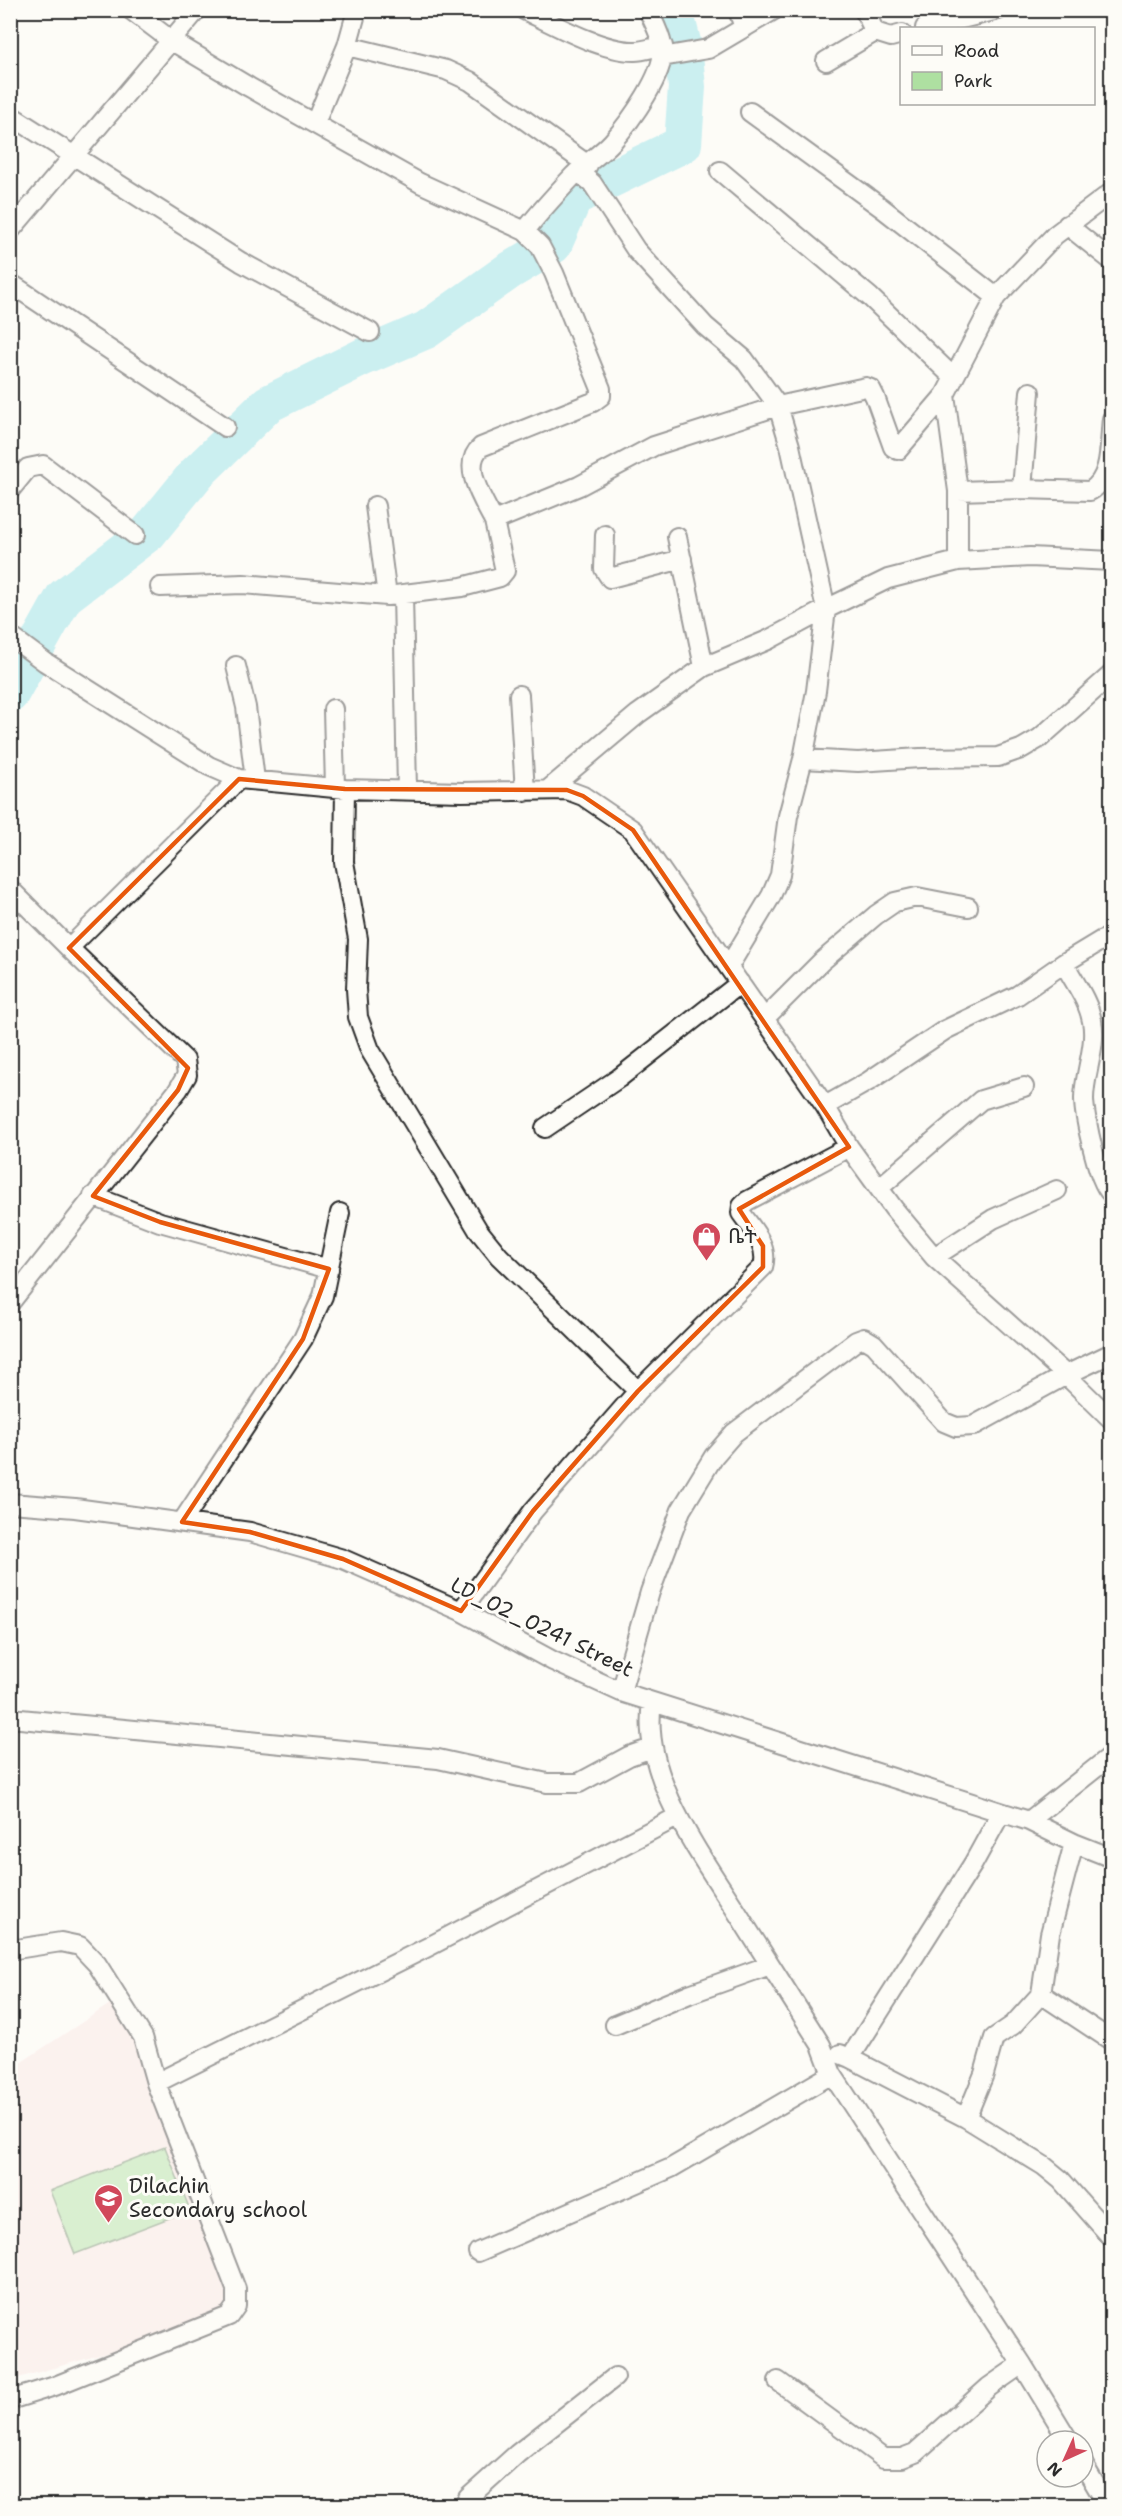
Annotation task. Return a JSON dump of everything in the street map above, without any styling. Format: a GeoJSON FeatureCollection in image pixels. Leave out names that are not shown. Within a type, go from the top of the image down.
{"type":"FeatureCollection","features":[{"type":"Feature","properties":{"kind":"street"},"geometry":{"type":"LineString","coordinates":[[132,10],[172,41],[420,183],[525,231],[540,246],[554,273],[601,389],[601,396],[593,402],[481,447],[475,452],[471,460],[479,491],[494,521],[505,565],[505,571],[500,577],[462,587],[395,595],[243,584],[160,587]]}},
{"type":"Feature","properties":{"kind":"street"},"geometry":{"type":"LineString","coordinates":[[10,231],[196,10]]}},
{"type":"Feature","properties":{"kind":"street"},"geometry":{"type":"LineString","coordinates":[[315,123],[347,46],[357,10]]}},
{"type":"Feature","properties":{"kind":"street"},"geometry":{"type":"LineString","coordinates":[[524,10],[579,36],[618,50],[666,53],[708,49],[774,10]]}},
{"type":"Feature","properties":{"kind":"street"},"geometry":{"type":"LineString","coordinates":[[525,231],[543,207],[590,179],[612,143],[634,114],[653,80],[666,53],[648,10]]}},
{"type":"Feature","properties":{"kind":"street"},"geometry":{"type":"LineString","coordinates":[[738,10],[744,28]]}},
{"type":"Feature","properties":{"kind":"street"},"geometry":{"type":"LineString","coordinates":[[864,10],[889,35],[900,50]]}},
{"type":"Feature","properties":{"kind":"street"},"geometry":{"type":"LineString","coordinates":[[930,27],[998,10]]}},
{"type":"Feature","properties":{"kind":"street"},"geometry":{"type":"LineString","coordinates":[[826,61],[889,35]]}},
{"type":"Feature","properties":{"kind":"street"},"geometry":{"type":"LineString","coordinates":[[347,46],[446,70],[470,81],[590,179],[636,250],[705,326],[744,359],[778,406],[790,446],[826,609],[816,691],[803,759],[788,816],[780,875],[771,896],[729,966]]}},
{"type":"Feature","properties":{"kind":"street"},"geometry":{"type":"LineString","coordinates":[[750,112],[882,208],[996,297]]}},
{"type":"Feature","properties":{"kind":"street"},"geometry":{"type":"LineString","coordinates":[[10,115],[241,262],[370,332]]}},
{"type":"Feature","properties":{"kind":"street"},"geometry":{"type":"LineString","coordinates":[[720,171],[870,297],[953,376]]}},
{"type":"Feature","properties":{"kind":"street"},"geometry":{"type":"LineString","coordinates":[[494,521],[579,486],[654,446],[778,406],[866,387],[871,389],[876,397],[893,447],[898,450],[945,395],[996,297],[1054,235],[1112,192]]}},
{"type":"Feature","properties":{"kind":"street"},"geometry":{"type":"LineString","coordinates":[[1067,225],[1112,261]]}},
{"type":"Feature","properties":{"kind":"street"},"geometry":{"type":"LineString","coordinates":[[10,283],[225,428]]}},
{"type":"Feature","properties":{"kind":"street"},"geometry":{"type":"LineString","coordinates":[[1022,489],[1030,392]]}},
{"type":"Feature","properties":{"kind":"street"},"geometry":{"type":"LineString","coordinates":[[945,395],[958,491],[958,561]]}},
{"type":"Feature","properties":{"kind":"street"},"geometry":{"type":"LineString","coordinates":[[958,491],[1022,489],[1090,491],[1099,486],[1105,476],[1112,419]]}},
{"type":"Feature","properties":{"kind":"street"},"geometry":{"type":"LineString","coordinates":[[10,490],[28,468],[36,464],[43,465],[135,535]]}},
{"type":"Feature","properties":{"kind":"street"},"geometry":{"type":"LineString","coordinates":[[375,506],[395,595],[407,790]]}},
{"type":"Feature","properties":{"kind":"street"},"geometry":{"type":"LineString","coordinates":[[605,535],[604,569],[609,578],[682,558]]}},
{"type":"Feature","properties":{"kind":"street"},"geometry":{"type":"LineString","coordinates":[[677,537],[704,667]]}},
{"type":"Feature","properties":{"kind":"street"},"geometry":{"type":"LineString","coordinates":[[549,789],[638,714],[704,667],[768,640],[888,579],[958,561],[1030,557],[1112,561]]}},
{"type":"Feature","properties":{"kind":"street"},"geometry":{"type":"LineString","coordinates":[[10,636],[45,662],[209,766],[247,780],[340,789],[525,792],[549,789],[567,790],[583,796],[633,830],[825,1106],[849,1147],[934,1257],[1066,1375],[1112,1420]]}},
{"type":"Feature","properties":{"kind":"street"},"geometry":{"type":"LineString","coordinates":[[69,948],[247,780],[246,708],[236,666]]}},
{"type":"Feature","properties":{"kind":"street"},"geometry":{"type":"LineString","coordinates":[[803,759],[858,762],[920,758],[998,758],[1021,750],[1040,738],[1112,674]]}},
{"type":"Feature","properties":{"kind":"street"},"geometry":{"type":"LineString","coordinates":[[519,695],[525,792]]}},
{"type":"Feature","properties":{"kind":"street"},"geometry":{"type":"LineString","coordinates":[[333,709],[344,862],[358,939],[356,989],[358,1017],[370,1050],[478,1230],[492,1248],[638,1391]]}},
{"type":"Feature","properties":{"kind":"street"},"geometry":{"type":"LineString","coordinates":[[10,889],[185,1060],[188,1068],[188,1075],[178,1090],[13,1294]]}},
{"type":"Feature","properties":{"kind":"street"},"geometry":{"type":"LineString","coordinates":[[764,1019],[821,962],[876,915],[895,902],[917,897],[968,907]]}},
{"type":"Feature","properties":{"kind":"street"},"geometry":{"type":"LineString","coordinates":[[825,1106],[869,1082],[945,1030],[1018,995],[1064,963],[1108,942]]}},
{"type":"Feature","properties":{"kind":"street"},"geometry":{"type":"LineString","coordinates":[[1064,963],[1086,1004],[1092,1023],[1084,1100],[1092,1147],[1105,1188],[1112,1194]]}},
{"type":"Feature","properties":{"kind":"street"},"geometry":{"type":"LineString","coordinates":[[545,1128],[619,1078],[740,983]]}},
{"type":"Feature","properties":{"kind":"street"},"geometry":{"type":"LineString","coordinates":[[879,1188],[981,1100],[1024,1087]]}},
{"type":"Feature","properties":{"kind":"street"},"geometry":{"type":"LineString","coordinates":[[461,1611],[533,1511],[638,1391],[763,1267],[766,1256],[763,1246],[741,1213],[742,1206],[747,1201],[849,1147]]}},
{"type":"Feature","properties":{"kind":"street"},"geometry":{"type":"LineString","coordinates":[[934,1257],[993,1219],[1057,1190]]}},
{"type":"Feature","properties":{"kind":"street"},"geometry":{"type":"LineString","coordinates":[[93,1197],[160,1222],[329,1269]]}},
{"type":"Feature","properties":{"kind":"street"},"geometry":{"type":"LineString","coordinates":[[182,1521],[303,1338],[323,1296],[340,1213]]}},
{"type":"Feature","properties":{"kind":"street"},"geometry":{"type":"LineString","coordinates":[[621,1692],[650,1592],[681,1510],[714,1456],[734,1433],[856,1341],[864,1338],[874,1344],[944,1422],[956,1427],[973,1426],[1066,1375],[1112,1353]]}},
{"type":"Feature","properties":{"kind":"street","name":"LD_02_0241 Street"},"geometry":{"type":"LineString","coordinates":[[10,1503],[182,1521],[250,1532],[343,1559],[461,1611],[553,1661],[621,1692],[1029,1821],[1074,1844],[1112,1858]]}},
{"type":"Feature","properties":{"kind":"street"},"geometry":{"type":"LineString","coordinates":[[652,1703],[649,1721],[652,1749],[677,1817],[821,2045],[832,2074],[1022,2364],[1062,2429]]}},
{"type":"Feature","properties":{"kind":"street"},"geometry":{"type":"LineString","coordinates":[[10,1718],[438,1759],[547,1783],[579,1783],[628,1756],[652,1749]]}},
{"type":"Feature","properties":{"kind":"street"},"geometry":{"type":"LineString","coordinates":[[1029,1821],[1112,1755]]}},
{"type":"Feature","properties":{"kind":"street"},"geometry":{"type":"LineString","coordinates":[[850,2058],[973,1864],[1000,1813]]}},
{"type":"Feature","properties":{"kind":"street"},"geometry":{"type":"LineString","coordinates":[[156,2083],[430,1946],[677,1817]]}},
{"type":"Feature","properties":{"kind":"street"},"geometry":{"type":"LineString","coordinates":[[966,2118],[984,2074],[994,2038],[1013,2025],[1041,1994],[1050,1934],[1074,1844]]}},
{"type":"Feature","properties":{"kind":"street"},"geometry":{"type":"LineString","coordinates":[[10,1950],[61,1942],[80,1946],[98,1964],[143,2037],[156,2083],[236,2289],[236,2306],[229,2316],[55,2386],[10,2400]]}},
{"type":"Feature","properties":{"kind":"street"},"geometry":{"type":"LineString","coordinates":[[615,2025],[689,1994],[770,1965]]}},
{"type":"Feature","properties":{"kind":"street"},"geometry":{"type":"LineString","coordinates":[[1041,1994],[1112,2041]]}},
{"type":"Feature","properties":{"kind":"street"},"geometry":{"type":"LineString","coordinates":[[821,2045],[966,2118],[1044,2166],[1062,2180],[1112,2238]]}},
{"type":"Feature","properties":{"kind":"street"},"geometry":{"type":"LineString","coordinates":[[478,2252],[671,2168],[832,2074]]}},
{"type":"Feature","properties":{"kind":"street"},"geometry":{"type":"LineString","coordinates":[[778,2381],[883,2458],[902,2458],[915,2453],[989,2387],[1022,2364]]}},
{"type":"Feature","properties":{"kind":"street"},"geometry":{"type":"LineString","coordinates":[[464,2505],[468,2498],[517,2454],[615,2377]]}},
{"type":"Feature","properties":{"kind":"street"},"geometry":{"type":"LineString","coordinates":[[1095,2484],[1108,2505]]}},
{"type":"Feature","properties":{"kind":"highlighted area"},"geometry":{"type":"Polygon","coordinates":[[[239,779],[345,789],[567,790],[583,796],[633,830],[849,1147],[739,1209],[763,1246],[763,1267],[638,1391],[533,1511],[461,1611],[343,1559],[250,1532],[182,1522],[303,1339],[329,1269],[160,1222],[93,1196],[178,1090],[188,1068],[69,948],[239,779]]]}},
{"type":"Feature","properties":{"kind":"shaded area","name":"Dilachin Secondary school"},"geometry":{"type":"Polygon","coordinates":[[[116,2000],[171,2132],[241,2315],[11,2380],[11,2069],[116,2000]]]}},
{"type":"Feature","properties":{"kind":"green space"},"geometry":{"type":"Polygon","coordinates":[[[165,2147],[190,2210],[75,2254],[50,2191],[165,2147]]]}},
{"type":"Feature","properties":{"kind":"waterway"},"geometry":{"type":"LineString","coordinates":[[10,694],[64,597],[148,533],[196,474],[268,404],[363,357],[426,330],[509,271],[553,245],[574,197],[683,144],[687,87],[683,46],[674,10]]}},
{"type":"Feature","properties":{"kind":"place","name":"ቤት"},"geometry":{"type":"Point","coordinates":[707,1262]}},
{"type":"Feature","properties":{"kind":"place","name":"Dilachin Secondary school"},"geometry":{"type":"Point","coordinates":[108,2224]}}]}
